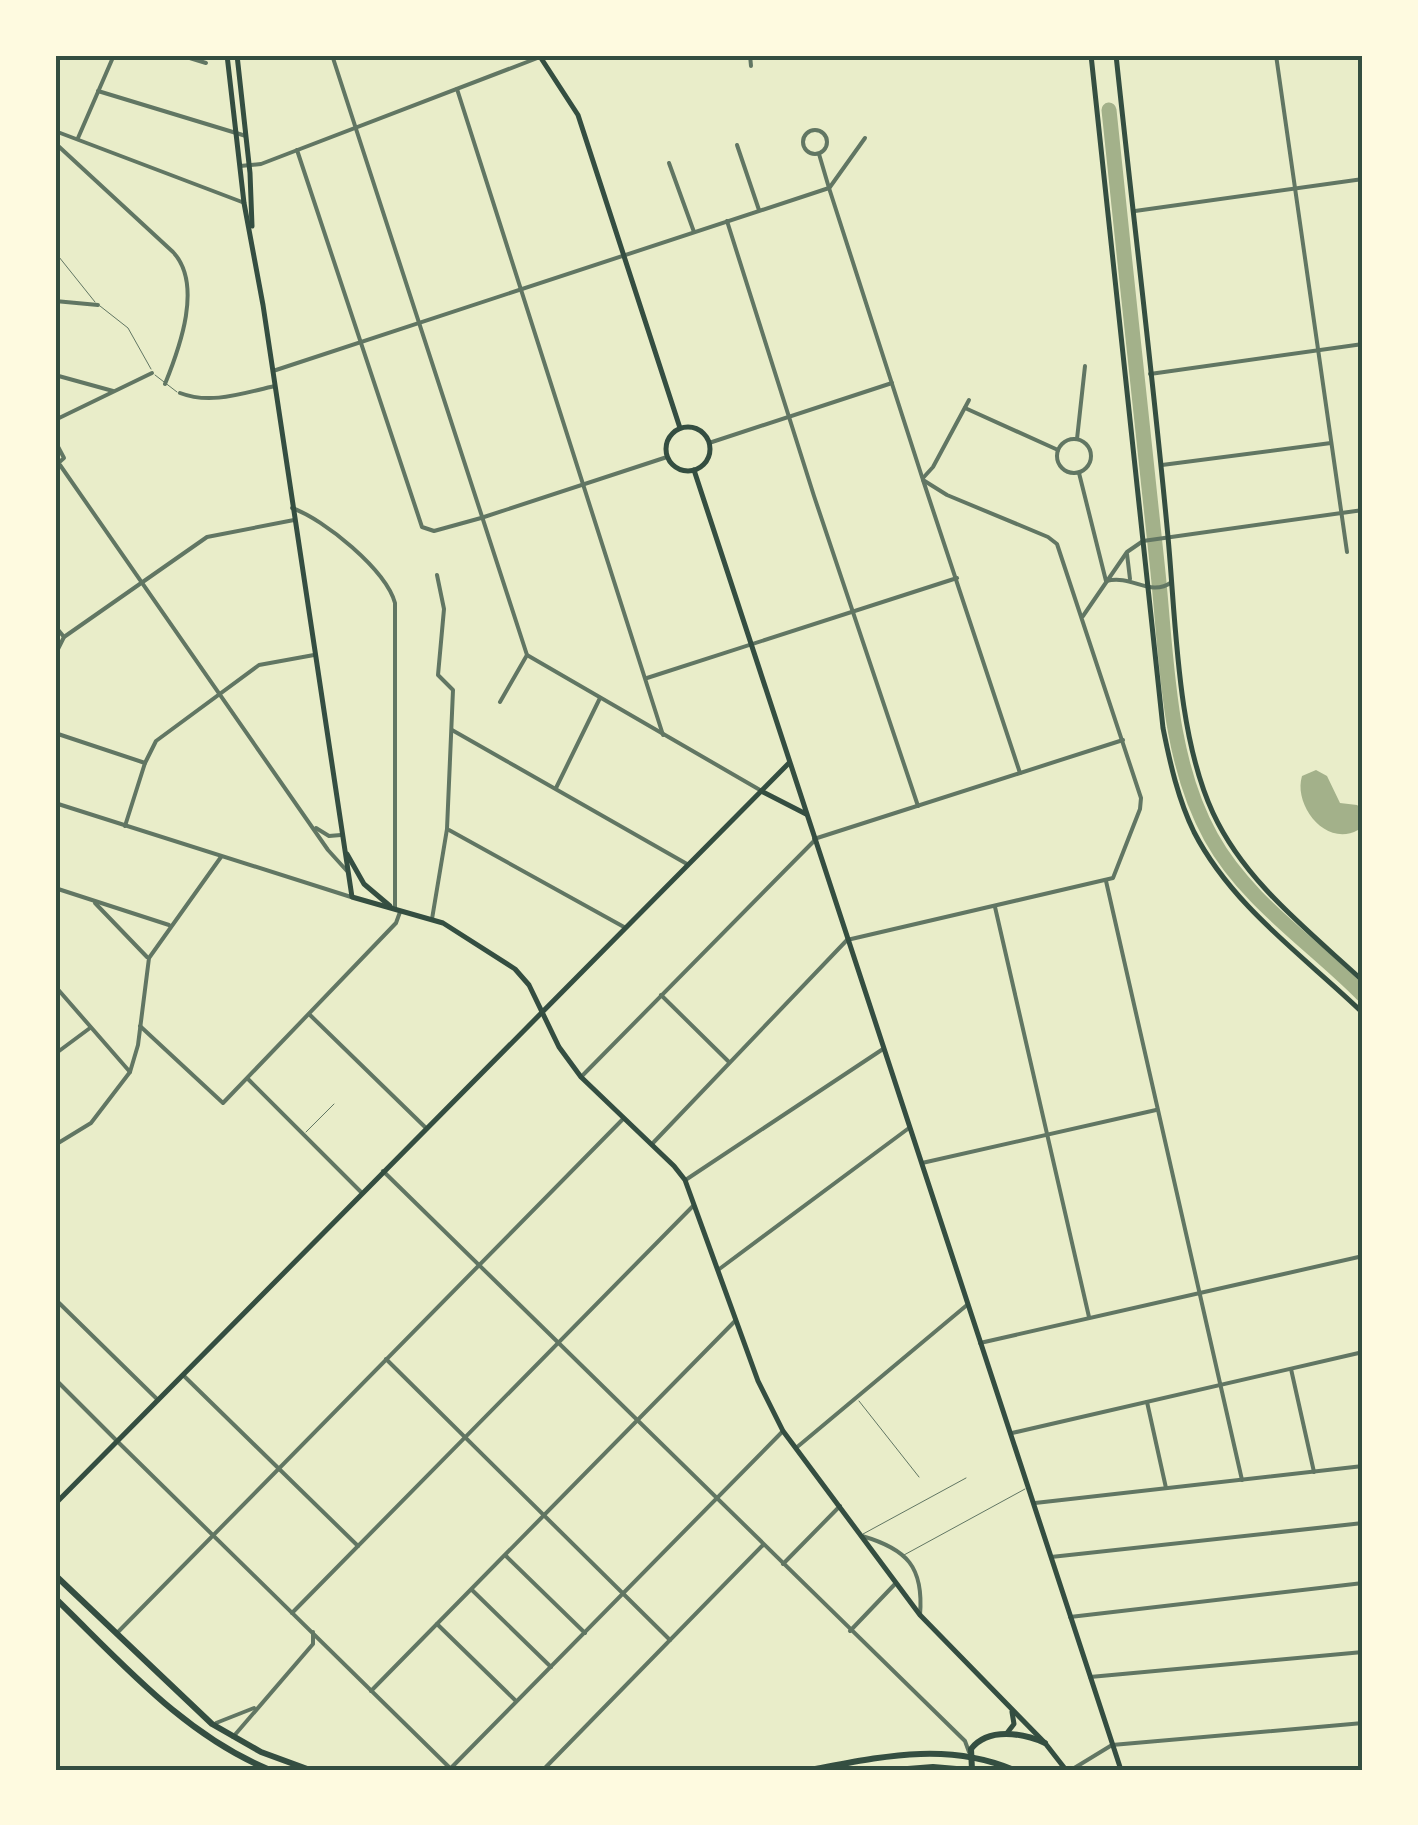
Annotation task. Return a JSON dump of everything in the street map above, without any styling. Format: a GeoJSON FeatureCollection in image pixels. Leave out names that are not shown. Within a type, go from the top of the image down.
{"type":"FeatureCollection","features":[{"type":"Feature","properties":{"kind":"highway"},"geometry":{"type":"LineString","coordinates":[[55,1574],[212,1724],[270,1756],[310,1770]]}},
{"type":"Feature","properties":{"kind":"highway"},"geometry":{"type":"LineString","coordinates":[[55,1598],[206,1738],[270,1770]]}},
{"type":"Feature","properties":{"kind":"highway"},"geometry":{"type":"LineString","coordinates":[[895,1770],[933,1766],[970,1770],[976,1742],[1008,1734],[1045,1743]]}},
{"type":"Feature","properties":{"kind":"highway"},"geometry":{"type":"LineString","coordinates":[[231,1752],[232,1737]]}},
{"type":"Feature","properties":{"kind":"highway"},"geometry":{"type":"LineString","coordinates":[[810,1770],[914,1753],[971,1756],[1014,1770]]}},
{"type":"Feature","properties":{"kind":"main road"},"geometry":{"type":"LineString","coordinates":[[227,55],[240,166],[353,898]]}},
{"type":"Feature","properties":{"kind":"main road"},"geometry":{"type":"LineString","coordinates":[[236,55],[249,166],[247,204]]}},
{"type":"Feature","properties":{"kind":"main road"},"geometry":{"type":"LineString","coordinates":[[1091,55],[1146,540],[1163,728],[1176,784],[1192,828],[1212,862],[1247,906],[1363,1012]]}},
{"type":"Feature","properties":{"kind":"main road"},"geometry":{"type":"LineString","coordinates":[[1116,55],[1191,745],[1214,814],[1238,856],[1268,893],[1363,981]]}},
{"type":"Feature","properties":{"kind":"main road"},"geometry":{"type":"LineString","coordinates":[[537,56],[578,115],[680,428]]}},
{"type":"Feature","properties":{"kind":"main road"},"geometry":{"type":"LineString","coordinates":[[680,428],[698,429],[709,443],[707,460],[694,470],[680,470],[667,457],[668,438],[680,428]]}},
{"type":"Feature","properties":{"kind":"main road"},"geometry":{"type":"LineString","coordinates":[[694,470],[1121,1770]]}},
{"type":"Feature","properties":{"kind":"main road"},"geometry":{"type":"LineString","coordinates":[[55,1504],[789,763]]}},
{"type":"Feature","properties":{"kind":"main road"},"geometry":{"type":"LineString","coordinates":[[761,791],[806,814]]}},
{"type":"Feature","properties":{"kind":"main road"},"geometry":{"type":"LineString","coordinates":[[341,839],[364,884],[396,909]]}},
{"type":"Feature","properties":{"kind":"main road"},"geometry":{"type":"LineString","coordinates":[[353,898],[364,884]]}},
{"type":"Feature","properties":{"kind":"main road"},"geometry":{"type":"LineString","coordinates":[[353,898],[432,920],[515,969],[534,992],[560,1048],[580,1076],[685,1180],[763,1395],[783,1431],[920,1615],[1068,1770]]}},
{"type":"Feature","properties":{"kind":"main road"},"geometry":{"type":"LineString","coordinates":[[1008,1734],[1014,1724],[1012,1709]]}},
{"type":"Feature","properties":{"kind":"street"},"geometry":{"type":"LineString","coordinates":[[78,140],[114,55]]}},
{"type":"Feature","properties":{"kind":"street"},"geometry":{"type":"LineString","coordinates":[[180,55],[206,63]]}},
{"type":"Feature","properties":{"kind":"street"},"geometry":{"type":"LineString","coordinates":[[332,55],[527,655],[761,791]]}},
{"type":"Feature","properties":{"kind":"street"},"geometry":{"type":"LineString","coordinates":[[750,55],[751,66]]}},
{"type":"Feature","properties":{"kind":"street"},"geometry":{"type":"LineString","coordinates":[[1276,55],[1347,552]]}},
{"type":"Feature","properties":{"kind":"street"},"geometry":{"type":"LineString","coordinates":[[240,166],[297,150],[537,56]]}},
{"type":"Feature","properties":{"kind":"street"},"geometry":{"type":"LineString","coordinates":[[457,89],[663,734]]}},
{"type":"Feature","properties":{"kind":"street"},"geometry":{"type":"LineString","coordinates":[[98,91],[246,136]]}},
{"type":"Feature","properties":{"kind":"street"},"geometry":{"type":"LineString","coordinates":[[55,130],[247,204]]}},
{"type":"Feature","properties":{"kind":"street"},"geometry":{"type":"LineString","coordinates":[[811,130],[823,132],[827,140],[818,153],[810,153],[804,147],[803,139],[811,130]]}},
{"type":"Feature","properties":{"kind":"street"},"geometry":{"type":"LineString","coordinates":[[273,371],[829,188],[865,138]]}},
{"type":"Feature","properties":{"kind":"street"},"geometry":{"type":"LineString","coordinates":[[55,143],[174,252],[186,268],[188,302],[165,384]]}},
{"type":"Feature","properties":{"kind":"street"},"geometry":{"type":"LineString","coordinates":[[737,145],[759,210]]}},
{"type":"Feature","properties":{"kind":"street"},"geometry":{"type":"LineString","coordinates":[[297,150],[420,524],[426,530],[481,518],[667,457]]}},
{"type":"Feature","properties":{"kind":"street"},"geometry":{"type":"LineString","coordinates":[[818,153],[1020,773]]}},
{"type":"Feature","properties":{"kind":"street"},"geometry":{"type":"LineString","coordinates":[[670,164],[694,232]]}},
{"type":"Feature","properties":{"kind":"street"},"geometry":{"type":"LineString","coordinates":[[1132,212],[1363,179]]}},
{"type":"Feature","properties":{"kind":"street"},"geometry":{"type":"LineString","coordinates":[[727,221],[918,806]]}},
{"type":"Feature","properties":{"kind":"street"},"geometry":{"type":"LineString","coordinates":[[55,301],[98,305]]}},
{"type":"Feature","properties":{"kind":"street"},"geometry":{"type":"LineString","coordinates":[[1150,374],[1363,344]]}},
{"type":"Feature","properties":{"kind":"street"},"geometry":{"type":"LineString","coordinates":[[1077,439],[1085,366]]}},
{"type":"Feature","properties":{"kind":"street"},"geometry":{"type":"LineString","coordinates":[[55,420],[152,373]]}},
{"type":"Feature","properties":{"kind":"street"},"geometry":{"type":"LineString","coordinates":[[55,374],[114,391]]}},
{"type":"Feature","properties":{"kind":"street"},"geometry":{"type":"LineString","coordinates":[[709,443],[892,382]]}},
{"type":"Feature","properties":{"kind":"street"},"geometry":{"type":"LineString","coordinates":[[180,394],[216,398],[274,386]]}},
{"type":"Feature","properties":{"kind":"street"},"geometry":{"type":"LineString","coordinates":[[923,479],[969,400]]}},
{"type":"Feature","properties":{"kind":"street"},"geometry":{"type":"LineString","coordinates":[[964,408],[1058,450]]}},
{"type":"Feature","properties":{"kind":"street"},"geometry":{"type":"LineString","coordinates":[[1077,439],[1089,446],[1090,464],[1079,473],[1063,469],[1058,462],[1058,450],[1064,442],[1077,439]]}},
{"type":"Feature","properties":{"kind":"street"},"geometry":{"type":"LineString","coordinates":[[55,441],[63,452],[58,466],[347,872]]}},
{"type":"Feature","properties":{"kind":"street"},"geometry":{"type":"LineString","coordinates":[[1160,465],[1331,442]]}},
{"type":"Feature","properties":{"kind":"street"},"geometry":{"type":"LineString","coordinates":[[1079,473],[1106,581]]}},
{"type":"Feature","properties":{"kind":"street"},"geometry":{"type":"LineString","coordinates":[[652,1144],[847,940],[1106,881],[1116,875],[1140,806],[1123,740],[1061,550],[1053,540],[947,495],[923,479]]}},
{"type":"Feature","properties":{"kind":"street"},"geometry":{"type":"LineString","coordinates":[[140,1026],[218,1101],[226,1101],[396,923],[395,603],[384,578],[372,564],[306,514],[292,508]]}},
{"type":"Feature","properties":{"kind":"street"},"geometry":{"type":"LineString","coordinates":[[1083,616],[1128,552],[1146,540],[1363,510]]}},
{"type":"Feature","properties":{"kind":"street"},"geometry":{"type":"LineString","coordinates":[[55,655],[64,637],[208,537],[294,520]]}},
{"type":"Feature","properties":{"kind":"street"},"geometry":{"type":"LineString","coordinates":[[1128,552],[1126,568],[1130,579]]}},
{"type":"Feature","properties":{"kind":"street"},"geometry":{"type":"LineString","coordinates":[[432,920],[447,829],[453,690],[438,673],[444,609],[437,575]]}},
{"type":"Feature","properties":{"kind":"street"},"geometry":{"type":"LineString","coordinates":[[647,678],[957,578]]}},
{"type":"Feature","properties":{"kind":"street"},"geometry":{"type":"LineString","coordinates":[[1106,581],[1130,579],[1150,588],[1172,582]]}},
{"type":"Feature","properties":{"kind":"street"},"geometry":{"type":"LineString","coordinates":[[55,626],[64,637]]}},
{"type":"Feature","properties":{"kind":"street"},"geometry":{"type":"LineString","coordinates":[[125,826],[144,762],[156,741],[259,665],[314,654]]}},
{"type":"Feature","properties":{"kind":"street"},"geometry":{"type":"LineString","coordinates":[[500,702],[527,655]]}},
{"type":"Feature","properties":{"kind":"street"},"geometry":{"type":"LineString","coordinates":[[556,789],[600,698]]}},
{"type":"Feature","properties":{"kind":"street"},"geometry":{"type":"LineString","coordinates":[[452,730],[687,864]]}},
{"type":"Feature","properties":{"kind":"street"},"geometry":{"type":"LineString","coordinates":[[55,733],[144,762]]}},
{"type":"Feature","properties":{"kind":"street"},"geometry":{"type":"LineString","coordinates":[[580,1076],[814,840],[1123,740]]}},
{"type":"Feature","properties":{"kind":"street"},"geometry":{"type":"LineString","coordinates":[[56,805],[353,898]]}},
{"type":"Feature","properties":{"kind":"street"},"geometry":{"type":"LineString","coordinates":[[312,826],[341,839]]}},
{"type":"Feature","properties":{"kind":"street"},"geometry":{"type":"LineString","coordinates":[[447,829],[624,927]]}},
{"type":"Feature","properties":{"kind":"street"},"geometry":{"type":"LineString","coordinates":[[56,1142],[91,1123],[130,1072],[149,958],[221,857]]}},
{"type":"Feature","properties":{"kind":"street"},"geometry":{"type":"LineString","coordinates":[[1106,881],[1242,1480]]}},
{"type":"Feature","properties":{"kind":"street"},"geometry":{"type":"LineString","coordinates":[[55,888],[171,925]]}},
{"type":"Feature","properties":{"kind":"street"},"geometry":{"type":"LineString","coordinates":[[91,899],[149,958]]}},
{"type":"Feature","properties":{"kind":"street"},"geometry":{"type":"LineString","coordinates":[[995,906],[1089,1317]]}},
{"type":"Feature","properties":{"kind":"street"},"geometry":{"type":"LineString","coordinates":[[55,986],[130,1072]]}},
{"type":"Feature","properties":{"kind":"street"},"geometry":{"type":"LineString","coordinates":[[661,995],[730,1062]]}},
{"type":"Feature","properties":{"kind":"street"},"geometry":{"type":"LineString","coordinates":[[310,1015],[426,1128]]}},
{"type":"Feature","properties":{"kind":"street"},"geometry":{"type":"LineString","coordinates":[[55,1054],[90,1028]]}},
{"type":"Feature","properties":{"kind":"street"},"geometry":{"type":"LineString","coordinates":[[685,1180],[883,1049]]}},
{"type":"Feature","properties":{"kind":"street"},"geometry":{"type":"LineString","coordinates":[[248,1079],[362,1193]]}},
{"type":"Feature","properties":{"kind":"street"},"geometry":{"type":"LineString","coordinates":[[921,1164],[1156,1110]]}},
{"type":"Feature","properties":{"kind":"street"},"geometry":{"type":"LineString","coordinates":[[116,1633],[623,1119]]}},
{"type":"Feature","properties":{"kind":"street"},"geometry":{"type":"LineString","coordinates":[[718,1270],[909,1128]]}},
{"type":"Feature","properties":{"kind":"street"},"geometry":{"type":"LineString","coordinates":[[383,1171],[965,1741],[971,1756]]}},
{"type":"Feature","properties":{"kind":"street"},"geometry":{"type":"LineString","coordinates":[[292,1613],[694,1205]]}},
{"type":"Feature","properties":{"kind":"street"},"geometry":{"type":"LineString","coordinates":[[980,1342],[1363,1256]]}},
{"type":"Feature","properties":{"kind":"street"},"geometry":{"type":"LineString","coordinates":[[55,1299],[158,1400]]}},
{"type":"Feature","properties":{"kind":"street"},"geometry":{"type":"LineString","coordinates":[[796,1448],[967,1306]]}},
{"type":"Feature","properties":{"kind":"street"},"geometry":{"type":"LineString","coordinates":[[372,1691],[736,1320]]}},
{"type":"Feature","properties":{"kind":"street"},"geometry":{"type":"LineString","coordinates":[[1010,1433],[1363,1352]]}},
{"type":"Feature","properties":{"kind":"street"},"geometry":{"type":"LineString","coordinates":[[386,1359],[670,1640]]}},
{"type":"Feature","properties":{"kind":"street"},"geometry":{"type":"LineString","coordinates":[[1291,1369],[1314,1472]]}},
{"type":"Feature","properties":{"kind":"street"},"geometry":{"type":"LineString","coordinates":[[183,1375],[358,1546]]}},
{"type":"Feature","properties":{"kind":"street"},"geometry":{"type":"LineString","coordinates":[[55,1380],[451,1770],[783,1431]]}},
{"type":"Feature","properties":{"kind":"street"},"geometry":{"type":"LineString","coordinates":[[1147,1402],[1166,1488]]}},
{"type":"Feature","properties":{"kind":"street"},"geometry":{"type":"LineString","coordinates":[[1032,1503],[1363,1466]]}},
{"type":"Feature","properties":{"kind":"street"},"geometry":{"type":"LineString","coordinates":[[783,1564],[840,1506]]}},
{"type":"Feature","properties":{"kind":"street"},"geometry":{"type":"LineString","coordinates":[[1050,1558],[1363,1524]]}},
{"type":"Feature","properties":{"kind":"street"},"geometry":{"type":"LineString","coordinates":[[860,1536],[904,1556],[915,1570],[920,1584],[920,1615]]}},
{"type":"Feature","properties":{"kind":"street"},"geometry":{"type":"LineString","coordinates":[[542,1770],[763,1545]]}},
{"type":"Feature","properties":{"kind":"street"},"geometry":{"type":"LineString","coordinates":[[505,1555],[584,1633]]}},
{"type":"Feature","properties":{"kind":"street"},"geometry":{"type":"LineString","coordinates":[[850,1631],[895,1584]]}},
{"type":"Feature","properties":{"kind":"street"},"geometry":{"type":"LineString","coordinates":[[1070,1617],[1363,1584]]}},
{"type":"Feature","properties":{"kind":"street"},"geometry":{"type":"LineString","coordinates":[[471,1589],[550,1667]]}},
{"type":"Feature","properties":{"kind":"street"},"geometry":{"type":"LineString","coordinates":[[437,1624],[517,1702]]}},
{"type":"Feature","properties":{"kind":"street"},"geometry":{"type":"LineString","coordinates":[[232,1737],[313,1644],[312,1632]]}},
{"type":"Feature","properties":{"kind":"street"},"geometry":{"type":"LineString","coordinates":[[313,1644],[325,1644]]}},
{"type":"Feature","properties":{"kind":"street"},"geometry":{"type":"LineString","coordinates":[[1090,1677],[1363,1652]]}},
{"type":"Feature","properties":{"kind":"street"},"geometry":{"type":"LineString","coordinates":[[212,1724],[258,1706]]}},
{"type":"Feature","properties":{"kind":"street"},"geometry":{"type":"LineString","coordinates":[[1068,1770],[1112,1745],[1363,1723]]}},
{"type":"Feature","properties":{"kind":"lane"},"geometry":{"type":"LineString","coordinates":[[55,252],[98,305],[128,328],[152,373],[180,394]]}},
{"type":"Feature","properties":{"kind":"lane"},"geometry":{"type":"LineString","coordinates":[[304,1134],[334,1104]]}},
{"type":"Feature","properties":{"kind":"lane"},"geometry":{"type":"LineString","coordinates":[[856,1398],[918,1477]]}},
{"type":"Feature","properties":{"kind":"lane"},"geometry":{"type":"LineString","coordinates":[[860,1536],[966,1478]]}},
{"type":"Feature","properties":{"kind":"lane"},"geometry":{"type":"LineString","coordinates":[[904,1556],[1028,1488]]}},
{"type":"Feature","properties":{"kind":"shaded area"},"geometry":{"type":"Polygon","coordinates":[[[1316,770],[1327,776],[1340,803],[1357,805],[1363,810],[1358,830],[1334,833],[1307,811],[1302,799],[1302,776],[1316,770]]]}},
{"type":"Feature","properties":{"kind":"waterway"},"geometry":{"type":"LineString","coordinates":[[1109,110],[1171,703],[1185,773],[1211,837],[1243,882],[1363,995]]}}]}
